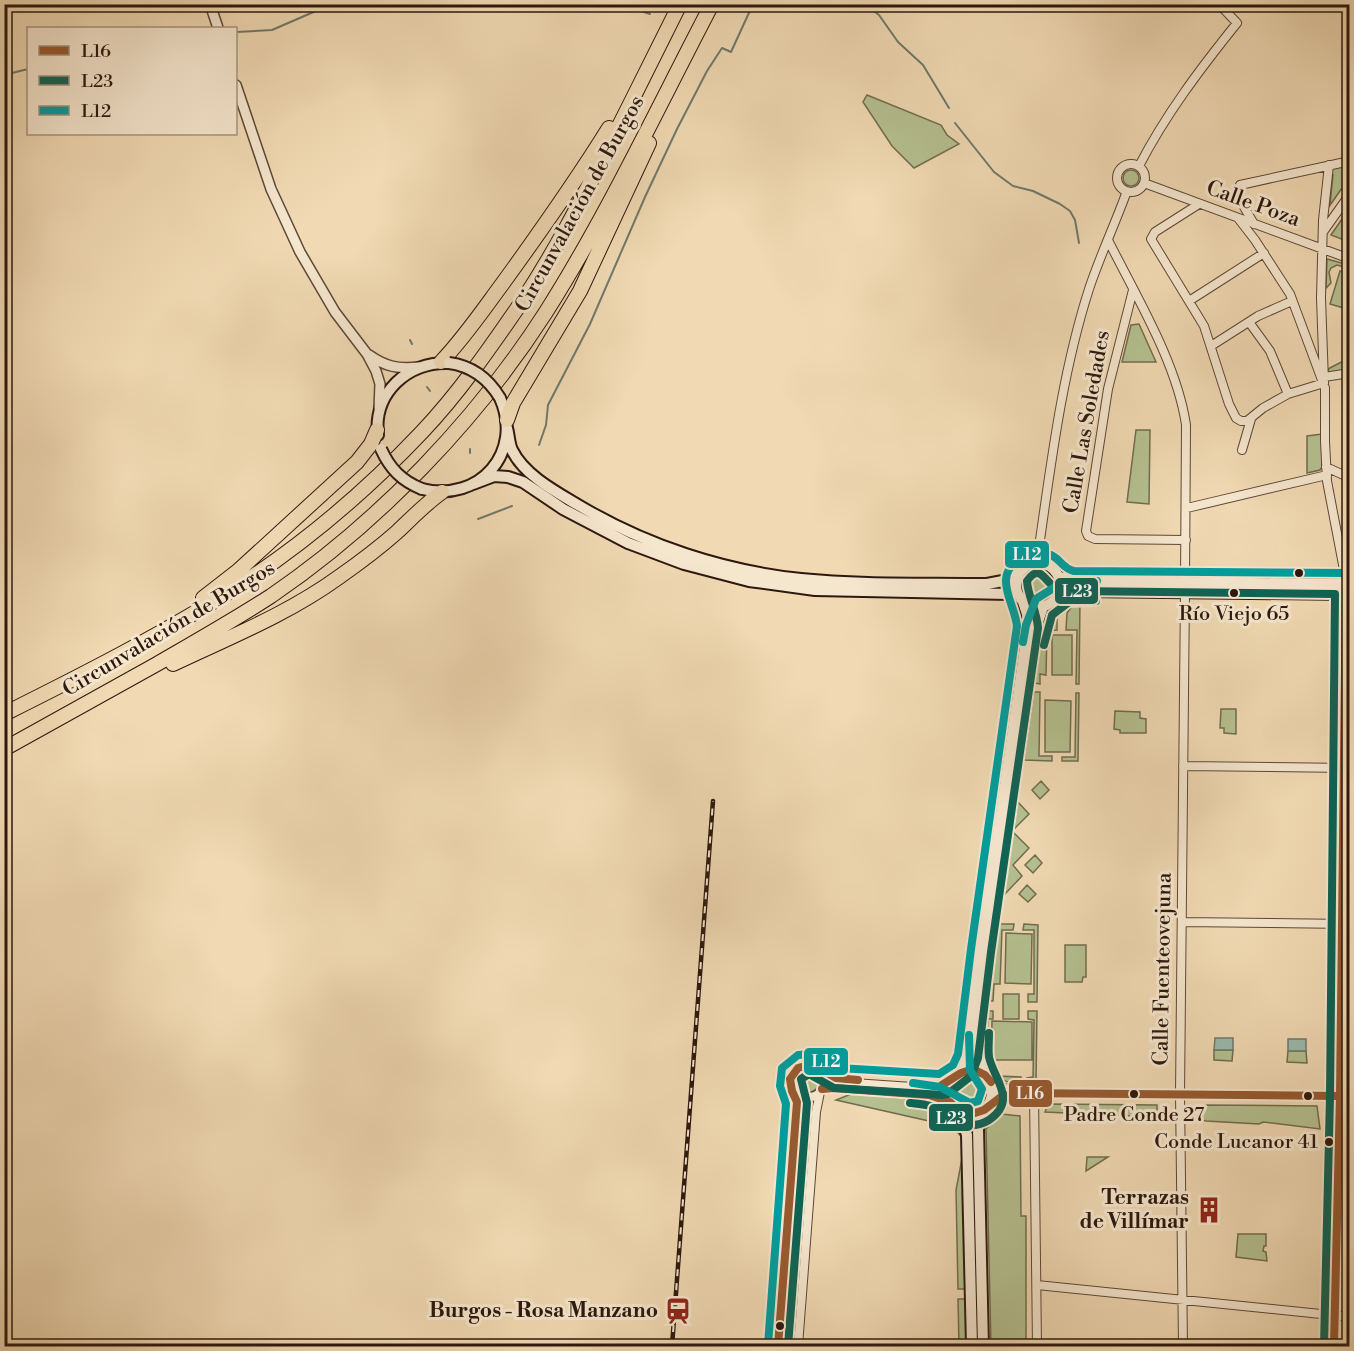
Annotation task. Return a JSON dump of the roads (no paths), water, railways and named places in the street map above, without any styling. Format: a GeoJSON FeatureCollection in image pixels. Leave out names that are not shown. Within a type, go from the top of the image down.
{"type":"FeatureCollection","features":[{"type":"Feature","properties":{"kind":"highway"},"geometry":{"type":"LineString","coordinates":[[445,363],[580,175],[618,115],[679,4]]}},
{"type":"Feature","properties":{"kind":"highway","name":"Circunvalación de Burgos"},"geometry":{"type":"LineString","coordinates":[[4,712],[153,636],[241,585],[342,508],[422,432],[483,357],[525,298],[596,172],[679,4]]}},
{"type":"Feature","properties":{"kind":"highway"},"geometry":{"type":"LineString","coordinates":[[507,424],[513,403],[560,326],[599,252],[713,4]]}},
{"type":"Feature","properties":{"kind":"highway","name":"Circunvalación de Burgos"},"geometry":{"type":"LineString","coordinates":[[4,749],[185,648],[272,595],[375,512],[448,439],[504,371],[546,312],[605,210],[713,4]]}},
{"type":"Feature","properties":{"kind":"highway"},"geometry":{"type":"LineString","coordinates":[[4,712],[16,702],[172,618],[220,586],[357,462],[371,444],[378,424]]}},
{"type":"Feature","properties":{"kind":"highway"},"geometry":{"type":"LineString","coordinates":[[92,700],[110,696],[303,601],[372,553],[422,507],[442,492]]}},
{"type":"Feature","properties":{"kind":"main road"},"geometry":{"type":"LineString","coordinates":[[719,569],[607,521],[570,500],[532,473],[512,450],[500,398],[491,384],[465,366],[445,363],[420,366],[403,376],[384,399],[378,424],[381,449],[397,474],[422,489],[455,491],[494,476],[508,477],[523,482],[563,509],[628,543],[684,564],[719,569],[815,590],[1008,594],[1021,599],[1031,607],[1042,608],[1051,604],[1059,595],[1080,591],[1185,588],[1348,589]]}},
{"type":"Feature","properties":{"kind":"main road"},"geometry":{"type":"LineString","coordinates":[[473,484],[491,470],[500,458],[505,443],[507,424]]}},
{"type":"Feature","properties":{"kind":"main road"},"geometry":{"type":"LineString","coordinates":[[750,576],[978,584],[1005,581],[1038,563],[1047,565],[1059,577],[1059,595]]}},
{"type":"Feature","properties":{"kind":"main road"},"geometry":{"type":"LineString","coordinates":[[961,1072],[968,1057],[1028,626],[1027,614],[1016,583],[1024,569]]}},
{"type":"Feature","properties":{"kind":"main road"},"geometry":{"type":"LineString","coordinates":[[1059,577],[1073,581],[1185,588]]}},
{"type":"Feature","properties":{"kind":"main road"},"geometry":{"type":"LineString","coordinates":[[983,1347],[978,1129],[993,1090],[991,1083],[983,1073],[978,1057],[982,996],[1034,638],[1042,608]]}},
{"type":"Feature","properties":{"kind":"main road"},"geometry":{"type":"LineString","coordinates":[[972,1347],[967,1134],[959,1112],[950,1102],[947,1082],[961,1072],[972,1070],[983,1073]]}},
{"type":"Feature","properties":{"kind":"main road"},"geometry":{"type":"LineString","coordinates":[[959,1112],[972,1114],[986,1107]]}},
{"type":"Feature","properties":{"kind":"street"},"geometry":{"type":"LineString","coordinates":[[210,4],[218,27]]}},
{"type":"Feature","properties":{"kind":"street"},"geometry":{"type":"LineString","coordinates":[[1139,166],[1166,116],[1196,72],[1237,23],[1219,4]]}},
{"type":"Feature","properties":{"kind":"street"},"geometry":{"type":"LineString","coordinates":[[237,88],[271,189],[300,252],[335,312],[367,354],[380,384],[378,424]]}},
{"type":"Feature","properties":{"kind":"street"},"geometry":{"type":"LineString","coordinates":[[1254,224],[1237,195],[1240,184],[1350,161]]}},
{"type":"Feature","properties":{"kind":"street"},"geometry":{"type":"LineString","coordinates":[[1126,164],[1139,166],[1144,174],[1144,183],[1138,190],[1127,191],[1119,185],[1118,173],[1126,164]]}},
{"type":"Feature","properties":{"kind":"street"},"geometry":{"type":"LineString","coordinates":[[1329,165],[1323,220],[1321,298],[1327,471],[1348,589],[1346,924],[1334,1347]]}},
{"type":"Feature","properties":{"kind":"street","name":"Calle Poza"},"geometry":{"type":"LineString","coordinates":[[1144,183],[1350,259]]}},
{"type":"Feature","properties":{"kind":"street"},"geometry":{"type":"LineString","coordinates":[[1024,569],[1036,554],[1040,540],[1067,374],[1083,311],[1107,240],[1127,191]]}},
{"type":"Feature","properties":{"kind":"street"},"geometry":{"type":"LineString","coordinates":[[1323,232],[1350,194]]}},
{"type":"Feature","properties":{"kind":"street"},"geometry":{"type":"LineString","coordinates":[[1199,204],[1151,236],[1154,246],[1203,326],[1229,404],[1236,418],[1241,421],[1251,419],[1263,408],[1288,394],[1350,373]]}},
{"type":"Feature","properties":{"kind":"street"},"geometry":{"type":"LineString","coordinates":[[1238,219],[1284,283],[1324,380]]}},
{"type":"Feature","properties":{"kind":"street","name":"Calle Fuenteovejuna"},"geometry":{"type":"LineString","coordinates":[[1107,240],[1173,375],[1183,405],[1186,425],[1180,1094],[1183,1347]]}},
{"type":"Feature","properties":{"kind":"street"},"geometry":{"type":"LineString","coordinates":[[1189,301],[1264,253]]}},
{"type":"Feature","properties":{"kind":"street"},"geometry":{"type":"LineString","coordinates":[[1099,263],[1109,259],[1119,263]]}},
{"type":"Feature","properties":{"kind":"street","name":"Calle Las Soledades"},"geometry":{"type":"LineString","coordinates":[[1133,290],[1108,389],[1086,531],[1088,536],[1095,539],[1186,540]]}},
{"type":"Feature","properties":{"kind":"street"},"geometry":{"type":"LineString","coordinates":[[1211,346],[1249,322],[1292,301]]}},
{"type":"Feature","properties":{"kind":"street"},"geometry":{"type":"LineString","coordinates":[[1249,322],[1270,351],[1288,394]]}},
{"type":"Feature","properties":{"kind":"street"},"geometry":{"type":"LineString","coordinates":[[367,354],[378,362],[393,368],[420,366]]}},
{"type":"Feature","properties":{"kind":"street"},"geometry":{"type":"LineString","coordinates":[[1242,450],[1251,419]]}},
{"type":"Feature","properties":{"kind":"street"},"geometry":{"type":"LineString","coordinates":[[1187,508],[1327,471],[1350,478]]}},
{"type":"Feature","properties":{"kind":"street"},"geometry":{"type":"LineString","coordinates":[[1040,540],[1047,565]]}},
{"type":"Feature","properties":{"kind":"street"},"geometry":{"type":"LineString","coordinates":[[1183,766],[1347,768]]}},
{"type":"Feature","properties":{"kind":"street"},"geometry":{"type":"LineString","coordinates":[[1182,922],[1346,924]]}},
{"type":"Feature","properties":{"kind":"street"},"geometry":{"type":"LineString","coordinates":[[782,1347],[799,1093],[794,1083],[799,1072],[811,1068],[839,1082],[927,1088],[947,1082]]}},
{"type":"Feature","properties":{"kind":"street"},"geometry":{"type":"LineString","coordinates":[[798,1347],[816,1112],[822,1075]]}},
{"type":"Feature","properties":{"kind":"street"},"geometry":{"type":"LineString","coordinates":[[991,1083],[1016,1093]]}},
{"type":"Feature","properties":{"kind":"street"},"geometry":{"type":"LineString","coordinates":[[799,1093],[812,1097],[821,1090],[834,1088],[929,1095],[950,1102]]}},
{"type":"Feature","properties":{"kind":"street"},"geometry":{"type":"LineString","coordinates":[[986,1107],[1001,1097],[1016,1093],[1350,1096]]}},
{"type":"Feature","properties":{"kind":"street"},"geometry":{"type":"LineString","coordinates":[[1034,1093],[1037,1347]]}},
{"type":"Feature","properties":{"kind":"street"},"geometry":{"type":"LineString","coordinates":[[1037,1285],[1350,1317]]}},
{"type":"Feature","properties":{"kind":"waterway"},"geometry":{"type":"LineString","coordinates":[[237,32],[272,30],[332,4]]}},
{"type":"Feature","properties":{"kind":"waterway"},"geometry":{"type":"LineString","coordinates":[[648,4],[644,12],[650,14]]}},
{"type":"Feature","properties":{"kind":"waterway"},"geometry":{"type":"LineString","coordinates":[[539,445],[546,425],[548,405],[590,324],[677,129],[707,71],[722,48],[731,52],[753,4]]}},
{"type":"Feature","properties":{"kind":"waterway"},"geometry":{"type":"LineString","coordinates":[[865,4],[879,15],[898,42],[923,65],[949,108]]}},
{"type":"Feature","properties":{"kind":"waterway"},"geometry":{"type":"LineString","coordinates":[[4,75],[27,69]]}},
{"type":"Feature","properties":{"kind":"waterway"},"geometry":{"type":"LineString","coordinates":[[955,123],[994,172],[1013,186],[1033,191],[1070,211],[1075,220],[1079,243]]}},
{"type":"Feature","properties":{"kind":"waterway"},"geometry":{"type":"LineString","coordinates":[[410,340],[412,344]]}},
{"type":"Feature","properties":{"kind":"waterway"},"geometry":{"type":"LineString","coordinates":[[427,387],[430,391]]}},
{"type":"Feature","properties":{"kind":"waterway"},"geometry":{"type":"LineString","coordinates":[[478,519],[512,506]]}},
{"type":"Feature","properties":{"kind":"railway"},"geometry":{"type":"LineString","coordinates":[[672,1346],[713,801]]}},
{"type":"Feature","properties":{"kind":"place","name":"Río Viejo 65"},"geometry":{"type":"Point","coordinates":[1234,593]}},
{"type":"Feature","properties":{"kind":"place","name":"Padre Conde 27"},"geometry":{"type":"Point","coordinates":[1134,1094]}},
{"type":"Feature","properties":{"kind":"place","name":"Conde Lucanor 41"},"geometry":{"type":"Point","coordinates":[1329,1142]}},
{"type":"Feature","properties":{"kind":"place","name":"Terrazas de Villímar"},"geometry":{"type":"Point","coordinates":[1209,1210]}},
{"type":"Feature","properties":{"kind":"place","name":"Burgos - Rosa Manzano"},"geometry":{"type":"Point","coordinates":[678,1311]}}]}
